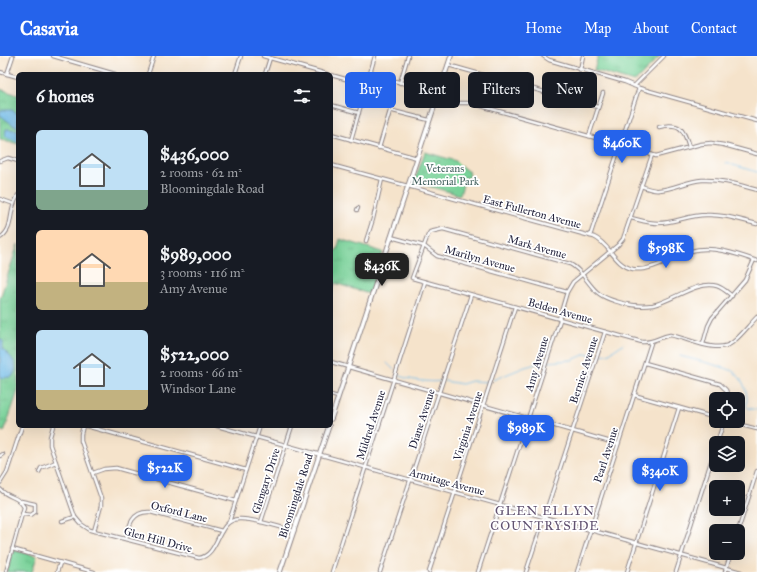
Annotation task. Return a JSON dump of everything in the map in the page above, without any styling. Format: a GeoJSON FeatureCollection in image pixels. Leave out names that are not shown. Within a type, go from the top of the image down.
{"type":"FeatureCollection","features":[{"type":"Feature","properties":{"kind":"main road"},"geometry":{"type":"LineString","coordinates":[[446,72],[451,56]]}},
{"type":"Feature","properties":{"kind":"main road"},"geometry":{"type":"LineString","coordinates":[[333,413],[433,108]]}},
{"type":"Feature","properties":{"kind":"main road","name":"Bloomingdale Road"},"geometry":{"type":"LineString","coordinates":[[280,572],[328,428]]}},
{"type":"Feature","properties":{"kind":"street"},"geometry":{"type":"LineString","coordinates":[[7,74],[12,56]]}},
{"type":"Feature","properties":{"kind":"street"},"geometry":{"type":"LineString","coordinates":[[53,56],[108,72]]}},
{"type":"Feature","properties":{"kind":"street"},"geometry":{"type":"LineString","coordinates":[[149,72],[154,56]]}},
{"type":"Feature","properties":{"kind":"street"},"geometry":{"type":"LineString","coordinates":[[236,72],[241,56]]}},
{"type":"Feature","properties":{"kind":"street"},"geometry":{"type":"LineString","coordinates":[[263,56],[320,72]]}},
{"type":"Feature","properties":{"kind":"street"},"geometry":{"type":"LineString","coordinates":[[400,83],[408,56]]}},
{"type":"Feature","properties":{"kind":"street"},"geometry":{"type":"LineString","coordinates":[[543,56],[549,60],[639,88],[757,121]]}},
{"type":"Feature","properties":{"kind":"street"},"geometry":{"type":"LineString","coordinates":[[580,70],[583,56]]}},
{"type":"Feature","properties":{"kind":"street"},"geometry":{"type":"LineString","coordinates":[[634,86],[664,56]]}},
{"type":"Feature","properties":{"kind":"street"},"geometry":{"type":"LineString","coordinates":[[370,72],[374,57]]}},
{"type":"Feature","properties":{"kind":"street"},"geometry":{"type":"LineString","coordinates":[[266,72],[270,58]]}},
{"type":"Feature","properties":{"kind":"street"},"geometry":{"type":"LineString","coordinates":[[448,65],[598,107]]}},
{"type":"Feature","properties":{"kind":"street"},"geometry":{"type":"LineString","coordinates":[[0,72],[16,76]]}},
{"type":"Feature","properties":{"kind":"street"},"geometry":{"type":"LineString","coordinates":[[333,76],[345,79]]}},
{"type":"Feature","properties":{"kind":"street"},"geometry":{"type":"LineString","coordinates":[[396,82],[404,84]]}},
{"type":"Feature","properties":{"kind":"street"},"geometry":{"type":"LineString","coordinates":[[590,236],[639,88]]}},
{"type":"Feature","properties":{"kind":"street"},"geometry":{"type":"LineString","coordinates":[[589,136],[603,93]]}},
{"type":"Feature","properties":{"kind":"street"},"geometry":{"type":"LineString","coordinates":[[460,103],[470,103],[652,155],[658,156],[701,144],[715,143],[757,154]]}},
{"type":"Feature","properties":{"kind":"street"},"geometry":{"type":"LineString","coordinates":[[333,106],[359,112]]}},
{"type":"Feature","properties":{"kind":"street"},"geometry":{"type":"LineString","coordinates":[[351,140],[360,108]]}},
{"type":"Feature","properties":{"kind":"street"},"geometry":{"type":"LineString","coordinates":[[379,148],[390,111],[393,110],[429,120]]}},
{"type":"Feature","properties":{"kind":"street"},"geometry":{"type":"LineString","coordinates":[[660,127],[671,125],[679,127],[684,132],[689,147]]}},
{"type":"Feature","properties":{"kind":"street"},"geometry":{"type":"LineString","coordinates":[[333,135],[417,158]]}},
{"type":"Feature","properties":{"kind":"street","name":"Amy Avenue"},"geometry":{"type":"LineString","coordinates":[[478,572],[567,292],[573,282],[610,252],[623,239],[652,155]]}},
{"type":"Feature","properties":{"kind":"street"},"geometry":{"type":"LineString","coordinates":[[1,160],[8,158],[16,160]]}},
{"type":"Feature","properties":{"kind":"street","name":"East Fullerton Avenue"},"geometry":{"type":"LineString","coordinates":[[333,166],[590,236],[600,240],[624,266],[636,270],[648,268],[683,254],[700,250],[718,250],[755,260]]}},
{"type":"Feature","properties":{"kind":"street"},"geometry":{"type":"LineString","coordinates":[[366,241],[373,219],[382,179]]}},
{"type":"Feature","properties":{"kind":"street"},"geometry":{"type":"LineString","coordinates":[[641,186],[651,190],[660,190],[690,182],[712,180],[757,190]]}},
{"type":"Feature","properties":{"kind":"street"},"geometry":{"type":"LineString","coordinates":[[0,199],[14,204]]}},
{"type":"Feature","properties":{"kind":"street"},"geometry":{"type":"LineString","coordinates":[[0,238],[9,228],[16,200]]}},
{"type":"Feature","properties":{"kind":"street"},"geometry":{"type":"LineString","coordinates":[[631,218],[657,223],[695,216],[716,215],[731,217],[757,224]]}},
{"type":"Feature","properties":{"kind":"street","name":"Mark Avenue"},"geometry":{"type":"LineString","coordinates":[[424,246],[430,232],[447,230],[570,264],[576,268],[601,295],[630,305],[654,305],[705,285],[719,286],[732,296]]}},
{"type":"Feature","properties":{"kind":"street","name":"Marilyn Avenue"},"geometry":{"type":"LineString","coordinates":[[391,237],[424,246],[437,256],[567,292]]}},
{"type":"Feature","properties":{"kind":"street","name":"Belden Avenue"},"geometry":{"type":"LineString","coordinates":[[424,246],[412,278],[636,341],[651,342],[670,335],[720,347],[730,345],[757,317]]}},
{"type":"Feature","properties":{"kind":"street"},"geometry":{"type":"LineString","coordinates":[[703,344],[711,321],[746,280],[755,260]]}},
{"type":"Feature","properties":{"kind":"street","name":"Mildred Avenue"},"geometry":{"type":"LineString","coordinates":[[332,572],[425,282]]}},
{"type":"Feature","properties":{"kind":"street","name":"Diane Avenue"},"geometry":{"type":"LineString","coordinates":[[380,572],[471,294]]}},
{"type":"Feature","properties":{"kind":"street","name":"Virginia Avenue"},"geometry":{"type":"LineString","coordinates":[[429,572],[515,307]]}},
{"type":"Feature","properties":{"kind":"street","name":"Bernice Avenue"},"geometry":{"type":"LineString","coordinates":[[526,572],[605,332]]}},
{"type":"Feature","properties":{"kind":"street","name":"Pearl Avenue"},"geometry":{"type":"LineString","coordinates":[[577,572],[651,342]]}},
{"type":"Feature","properties":{"kind":"street"},"geometry":{"type":"LineString","coordinates":[[333,363],[618,444]]}},
{"type":"Feature","properties":{"kind":"street"},"geometry":{"type":"LineString","coordinates":[[644,363],[720,384],[727,392]]}},
{"type":"Feature","properties":{"kind":"street"},"geometry":{"type":"LineString","coordinates":[[634,395],[709,416]]}},
{"type":"Feature","properties":{"kind":"street"},"geometry":{"type":"LineString","coordinates":[[333,396],[338,397]]}},
{"type":"Feature","properties":{"kind":"street"},"geometry":{"type":"LineString","coordinates":[[627,572],[680,408]]}},
{"type":"Feature","properties":{"kind":"street"},"geometry":{"type":"LineString","coordinates":[[745,427],[757,430]]}},
{"type":"Feature","properties":{"kind":"street"},"geometry":{"type":"LineString","coordinates":[[0,483],[7,472],[21,428]]}},
{"type":"Feature","properties":{"kind":"street"},"geometry":{"type":"LineString","coordinates":[[52,428],[49,441],[75,517],[62,521]]}},
{"type":"Feature","properties":{"kind":"street"},"geometry":{"type":"LineString","coordinates":[[82,428],[81,434],[82,441],[101,498],[101,506],[94,531]]}},
{"type":"Feature","properties":{"kind":"street"},"geometry":{"type":"LineString","coordinates":[[93,428],[246,470]]}},
{"type":"Feature","properties":{"kind":"street","name":"Armitage Avenue"},"geometry":{"type":"LineString","coordinates":[[224,428],[741,572]]}},
{"type":"Feature","properties":{"kind":"street","name":"Glen Hill Drive"},"geometry":{"type":"LineString","coordinates":[[75,517],[83,526],[94,531],[200,558],[205,557],[209,554],[228,523],[259,428]]}},
{"type":"Feature","properties":{"kind":"street","name":"Glengary Drive"},"geometry":{"type":"LineString","coordinates":[[261,522],[291,428]]}},
{"type":"Feature","properties":{"kind":"street"},"geometry":{"type":"LineString","coordinates":[[39,472],[41,468],[56,462]]}},
{"type":"Feature","properties":{"kind":"street"},"geometry":{"type":"LineString","coordinates":[[93,473],[104,468],[114,468],[236,501]]}},
{"type":"Feature","properties":{"kind":"street"},"geometry":{"type":"LineString","coordinates":[[676,572],[709,468]]}},
{"type":"Feature","properties":{"kind":"street"},"geometry":{"type":"LineString","coordinates":[[740,524],[757,471]]}},
{"type":"Feature","properties":{"kind":"street"},"geometry":{"type":"LineString","coordinates":[[0,489],[6,495],[21,501],[35,504],[35,512],[31,515],[23,514]]}},
{"type":"Feature","properties":{"kind":"street"},"geometry":{"type":"LineString","coordinates":[[6,572],[23,514],[24,507],[21,501]]}},
{"type":"Feature","properties":{"kind":"street","name":"Oxford Lane"},"geometry":{"type":"LineString","coordinates":[[126,539],[130,523],[133,518],[139,513],[148,511],[222,531]]}},
{"type":"Feature","properties":{"kind":"street"},"geometry":{"type":"LineString","coordinates":[[228,523],[238,518],[248,519],[294,531]]}},
{"type":"Feature","properties":{"kind":"street"},"geometry":{"type":"LineString","coordinates":[[12,549],[94,572]]}},
{"type":"Feature","properties":{"kind":"street"},"geometry":{"type":"LineString","coordinates":[[725,572],[728,560]]}},
{"type":"Feature","properties":{"kind":"street"},"geometry":{"type":"LineString","coordinates":[[57,572],[60,562]]}},
{"type":"Feature","properties":{"kind":"green space"},"geometry":{"type":"Polygon","coordinates":[[[598,56],[660,56],[634,82],[594,70],[598,56]]]}},
{"type":"Feature","properties":{"kind":"green space"},"geometry":{"type":"Polygon","coordinates":[[[0,89],[16,94],[16,143],[0,139],[0,89]]]}},
{"type":"Feature","properties":{"kind":"green space","name":"Veterans Memorial Park"},"geometry":{"type":"Polygon","coordinates":[[[425,152],[456,161],[470,173],[469,178],[465,177],[460,195],[414,182],[425,152]]]}},
{"type":"Feature","properties":{"kind":"green space"},"geometry":{"type":"Polygon","coordinates":[[[340,239],[383,252],[369,294],[335,283],[333,290],[333,251],[337,250],[340,239]]]}},
{"type":"Feature","properties":{"kind":"green space"},"geometry":{"type":"Polygon","coordinates":[[[16,250],[16,397],[4,432],[0,430],[0,299],[16,250]]]}},
{"type":"Feature","properties":{"kind":"green space"},"geometry":{"type":"Polygon","coordinates":[[[13,550],[37,556],[32,572],[7,572],[13,550]]]}},
{"type":"Feature","properties":{"kind":"water"},"geometry":{"type":"Polygon","coordinates":[[[12,110],[16,113],[16,126],[0,115],[0,111],[12,110]]]}},
{"type":"Feature","properties":{"kind":"water"},"geometry":{"type":"Polygon","coordinates":[[[6,129],[16,130],[16,141],[5,136],[6,129]]]}},
{"type":"Feature","properties":{"kind":"water"},"geometry":{"type":"Polygon","coordinates":[[[0,339],[3,341],[3,349],[12,358],[15,365],[15,373],[12,377],[0,378],[0,339]]]}},
{"type":"Feature","properties":{"kind":"waterway"},"geometry":{"type":"LineString","coordinates":[[726,163],[757,172]]}},
{"type":"Feature","properties":{"kind":"waterway"},"geometry":{"type":"LineString","coordinates":[[599,355],[608,354],[623,344]]}},
{"type":"Feature","properties":{"kind":"waterway"},"geometry":{"type":"LineString","coordinates":[[548,362],[572,360],[586,354],[595,355]]}},
{"type":"Feature","properties":{"kind":"waterway"},"geometry":{"type":"LineString","coordinates":[[680,356],[734,372],[741,379],[745,388],[747,397],[746,406],[757,410]]}},
{"type":"Feature","properties":{"kind":"waterway"},"geometry":{"type":"LineString","coordinates":[[493,380],[544,360]]}},
{"type":"Feature","properties":{"kind":"waterway"},"geometry":{"type":"LineString","coordinates":[[387,363],[395,371]]}},
{"type":"Feature","properties":{"kind":"waterway"},"geometry":{"type":"LineString","coordinates":[[397,374],[405,378],[432,382],[441,381]]}},
{"type":"Feature","properties":{"kind":"waterway"},"geometry":{"type":"LineString","coordinates":[[444,381],[462,384],[472,381],[489,382]]}},
{"type":"Feature","properties":{"kind":"district","name":"GLEN ELLYN COUNTRYSIDE"},"geometry":{"type":"Point","coordinates":[545,518]}}]}
